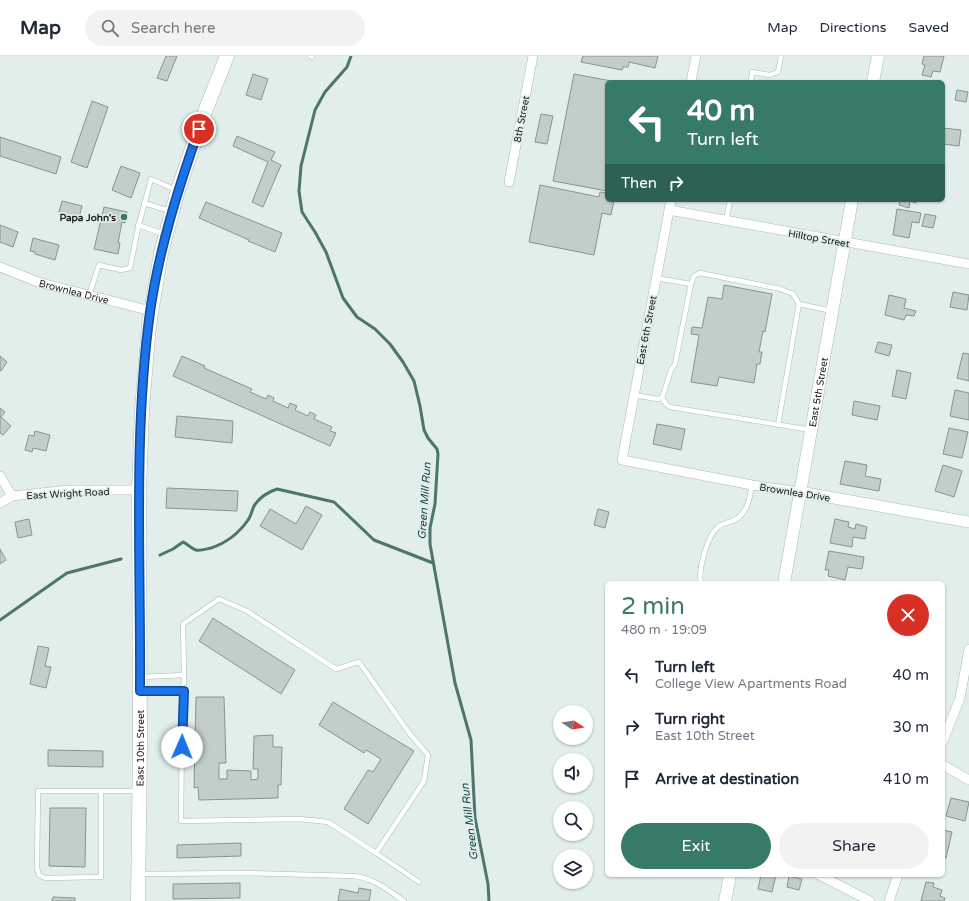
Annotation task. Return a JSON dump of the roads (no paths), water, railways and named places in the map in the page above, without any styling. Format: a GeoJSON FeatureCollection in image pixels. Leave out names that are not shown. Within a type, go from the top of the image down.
{"type":"FeatureCollection","features":[{"type":"Feature","properties":{"kind":"main road","name":"East 10th Street"},"geometry":{"type":"LineString","coordinates":[[138,901],[140,791],[139,490],[144,374],[151,311],[161,253],[178,190],[204,114],[227,56]]}},
{"type":"Feature","properties":{"kind":"main road"},"geometry":{"type":"LineString","coordinates":[[873,80],[878,56]]}},
{"type":"Feature","properties":{"kind":"main road","name":"East 5th Street"},"geometry":{"type":"LineString","coordinates":[[784,581],[852,202]]}},
{"type":"Feature","properties":{"kind":"main road"},"geometry":{"type":"LineString","coordinates":[[725,901],[730,877]]}},
{"type":"Feature","properties":{"kind":"street","name":"8th Street"},"geometry":{"type":"LineString","coordinates":[[509,182],[533,56]]}},
{"type":"Feature","properties":{"kind":"street"},"geometry":{"type":"LineString","coordinates":[[691,80],[696,56]]}},
{"type":"Feature","properties":{"kind":"street","name":"East 6th Street"},"geometry":{"type":"LineString","coordinates":[[622,460],[633,395],[671,202]]}},
{"type":"Feature","properties":{"kind":"street","name":"Hilltop Street"},"geometry":{"type":"LineString","coordinates":[[669,210],[969,264]]}},
{"type":"Feature","properties":{"kind":"street","name":"Brownlea Drive"},"geometry":{"type":"LineString","coordinates":[[0,267],[38,282],[151,311]]}},
{"type":"Feature","properties":{"kind":"street","name":"Brownlea Drive"},"geometry":{"type":"LineString","coordinates":[[622,460],[752,485],[969,522]]}},
{"type":"Feature","properties":{"kind":"street"},"geometry":{"type":"LineString","coordinates":[[0,476],[12,496]]}},
{"type":"Feature","properties":{"kind":"street","name":"East Wright Road"},"geometry":{"type":"LineString","coordinates":[[0,503],[12,496],[70,490],[139,490]]}},
{"type":"Feature","properties":{"kind":"street"},"geometry":{"type":"LineString","coordinates":[[945,736],[960,698],[969,649]]}},
{"type":"Feature","properties":{"kind":"street"},"geometry":{"type":"LineString","coordinates":[[945,766],[969,780]]}},
{"type":"Feature","properties":{"kind":"street"},"geometry":{"type":"LineString","coordinates":[[823,877],[870,901]]}},
{"type":"Feature","properties":{"kind":"street"},"geometry":{"type":"LineString","coordinates":[[889,901],[897,877]]}},
{"type":"Feature","properties":{"kind":"lane"},"geometry":{"type":"LineString","coordinates":[[751,80],[752,72],[770,75],[778,72],[781,56]]}},
{"type":"Feature","properties":{"kind":"lane"},"geometry":{"type":"LineString","coordinates":[[90,295],[99,265],[121,270],[130,268],[138,225],[151,179],[178,190]]}},
{"type":"Feature","properties":{"kind":"lane"},"geometry":{"type":"LineString","coordinates":[[726,221],[730,202]]}},
{"type":"Feature","properties":{"kind":"lane"},"geometry":{"type":"LineString","coordinates":[[144,203],[172,211]]}},
{"type":"Feature","properties":{"kind":"lane"},"geometry":{"type":"LineString","coordinates":[[138,225],[166,234]]}},
{"type":"Feature","properties":{"kind":"lane"},"geometry":{"type":"LineString","coordinates":[[662,398],[670,370],[675,364],[691,284],[694,276],[700,273],[781,289],[793,294],[799,304],[778,425]]}},
{"type":"Feature","properties":{"kind":"lane"},"geometry":{"type":"LineString","coordinates":[[656,278],[691,284]]}},
{"type":"Feature","properties":{"kind":"lane"},"geometry":{"type":"LineString","coordinates":[[799,304],[832,311]]}},
{"type":"Feature","properties":{"kind":"lane"},"geometry":{"type":"LineString","coordinates":[[633,395],[657,399],[662,398]]}},
{"type":"Feature","properties":{"kind":"lane"},"geometry":{"type":"LineString","coordinates":[[662,398],[670,407],[811,430]]}},
{"type":"Feature","properties":{"kind":"lane"},"geometry":{"type":"LineString","coordinates":[[701,581],[700,572],[709,539],[719,526],[736,520],[742,515],[746,508],[752,485]]}},
{"type":"Feature","properties":{"kind":"lane"},"geometry":{"type":"LineString","coordinates":[[376,853],[424,781],[428,755],[410,734],[359,662],[336,669],[247,611],[219,599],[183,624],[184,691],[181,821],[300,819],[328,822],[419,882]]}},
{"type":"Feature","properties":{"kind":"lane"},"geometry":{"type":"LineString","coordinates":[[140,677],[184,675]]}},
{"type":"Feature","properties":{"kind":"lane"},"geometry":{"type":"LineString","coordinates":[[140,691],[184,691]]}},
{"type":"Feature","properties":{"kind":"lane"},"geometry":{"type":"LineString","coordinates":[[100,791],[102,877],[44,878],[39,875],[37,868],[38,791],[100,791],[140,791]]}},
{"type":"Feature","properties":{"kind":"lane"},"geometry":{"type":"LineString","coordinates":[[138,874],[306,873],[364,877],[372,880],[404,901]]}},
{"type":"Feature","properties":{"kind":"waterway","name":"Green Mill Run"},"geometry":{"type":"LineString","coordinates":[[351,56],[347,67],[325,92],[315,110],[301,166],[299,191],[302,212],[326,252],[343,298],[357,317],[375,329],[390,344],[414,381],[424,430],[428,438],[437,449],[435,504],[430,528],[430,544],[455,683],[471,740],[475,818],[488,884],[489,901]]}},
{"type":"Feature","properties":{"kind":"waterway"},"geometry":{"type":"LineString","coordinates":[[160,555],[183,542],[196,550],[211,548],[222,543],[232,537],[244,525],[250,517],[258,500],[277,489],[334,502],[374,540],[433,563]]}},
{"type":"Feature","properties":{"kind":"waterway"},"geometry":{"type":"LineString","coordinates":[[0,620],[67,573],[121,559]]}},
{"type":"Feature","properties":{"kind":"place","name":"Papa John's"},"geometry":{"type":"Point","coordinates":[124,217]}}]}
